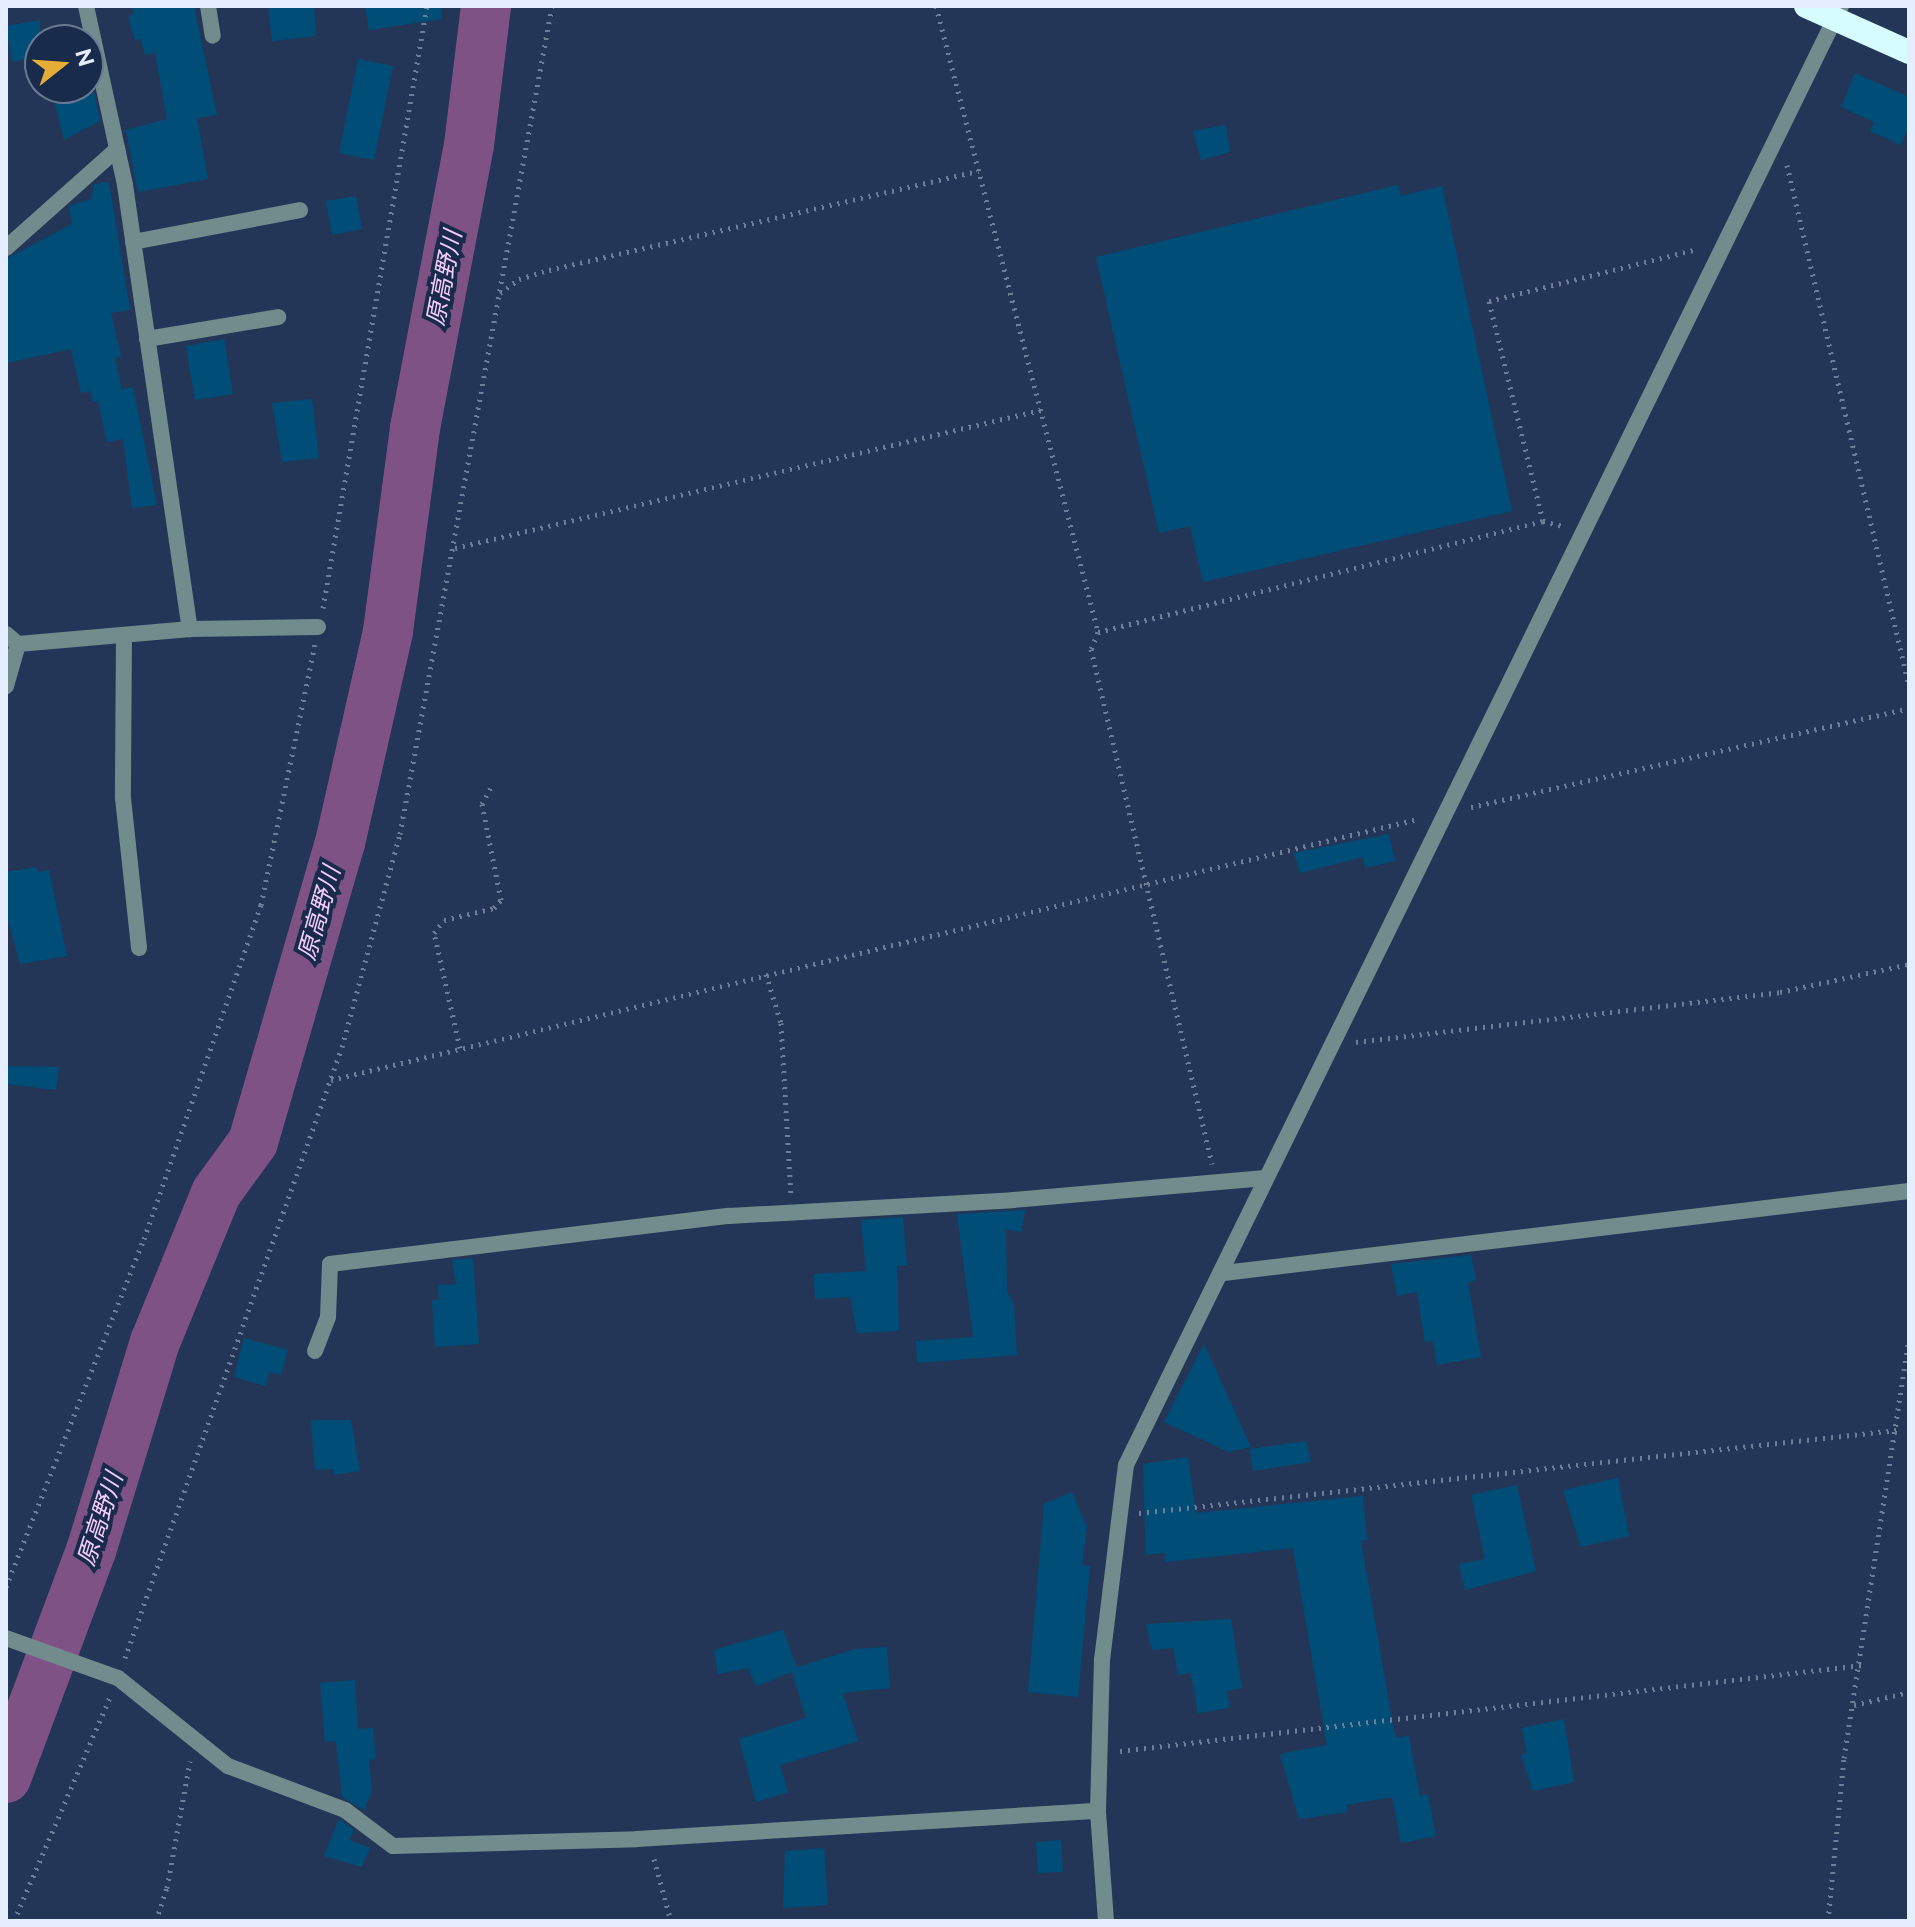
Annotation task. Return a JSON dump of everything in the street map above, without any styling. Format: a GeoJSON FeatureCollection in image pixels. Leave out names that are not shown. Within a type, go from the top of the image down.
{"type":"FeatureCollection","features":[{"type":"Feature","properties":{"kind":"highway"},"geometry":{"type":"LineString","coordinates":[[1806,6],[1838,12],[1909,52]]}},
{"type":"Feature","properties":{"kind":"street"},"geometry":{"type":"LineString","coordinates":[[86,6],[117,149],[133,242],[190,629]]}},
{"type":"Feature","properties":{"kind":"street"},"geometry":{"type":"LineString","coordinates":[[208,6],[213,36]]}},
{"type":"Feature","properties":{"kind":"street"},"geometry":{"type":"LineString","coordinates":[[1106,1921],[1098,1811],[1102,1660],[1126,1465],[1224,1273],[1265,1178],[1838,12]]}},
{"type":"Feature","properties":{"kind":"street"},"geometry":{"type":"LineString","coordinates":[[6,248],[117,149]]}},
{"type":"Feature","properties":{"kind":"street"},"geometry":{"type":"LineString","coordinates":[[133,242],[300,210]]}},
{"type":"Feature","properties":{"kind":"street"},"geometry":{"type":"LineString","coordinates":[[147,339],[278,317]]}},
{"type":"Feature","properties":{"kind":"street"},"geometry":{"type":"LineString","coordinates":[[6,686],[12,639],[190,629],[318,627]]}},
{"type":"Feature","properties":{"kind":"street"},"geometry":{"type":"LineString","coordinates":[[124,635],[123,798],[139,948]]}},
{"type":"Feature","properties":{"kind":"street"},"geometry":{"type":"LineString","coordinates":[[315,1351],[328,1317],[330,1264],[792,1212],[1013,1200],[1265,1178]]}},
{"type":"Feature","properties":{"kind":"street"},"geometry":{"type":"LineString","coordinates":[[1224,1273],[1909,1191]]}},
{"type":"Feature","properties":{"kind":"street"},"geometry":{"type":"LineString","coordinates":[[6,1638],[118,1678],[196,1741],[250,1778],[345,1810],[393,1846],[649,1838],[1098,1811]]}},
{"type":"Feature","properties":{"kind":"path"},"geometry":{"type":"LineString","coordinates":[[6,1587],[144,1239],[261,905],[318,627],[427,6]]}},
{"type":"Feature","properties":{"kind":"path"},"geometry":{"type":"LineString","coordinates":[[14,1921],[118,1678],[330,1080],[400,834],[455,548],[552,6]]}},
{"type":"Feature","properties":{"kind":"path"},"geometry":{"type":"LineString","coordinates":[[936,6],[1098,632],[1091,649],[1216,1180]]}},
{"type":"Feature","properties":{"kind":"path"},"geometry":{"type":"LineString","coordinates":[[1779,133],[1909,686]]}},
{"type":"Feature","properties":{"kind":"path"},"geometry":{"type":"LineString","coordinates":[[500,294],[519,279],[549,270],[979,171]]}},
{"type":"Feature","properties":{"kind":"path"},"geometry":{"type":"LineString","coordinates":[[1543,521],[1489,301],[1726,242]]}},
{"type":"Feature","properties":{"kind":"path"},"geometry":{"type":"LineString","coordinates":[[455,548],[1041,410]]}},
{"type":"Feature","properties":{"kind":"path"},"geometry":{"type":"LineString","coordinates":[[1098,632],[1543,521],[1583,531]]}},
{"type":"Feature","properties":{"kind":"path"},"geometry":{"type":"LineString","coordinates":[[330,1080],[1146,883],[1909,708]]}},
{"type":"Feature","properties":{"kind":"path"},"geometry":{"type":"LineString","coordinates":[[460,1048],[434,933],[444,920],[494,908],[501,900],[482,804],[491,787]]}},
{"type":"Feature","properties":{"kind":"path"},"geometry":{"type":"LineString","coordinates":[[1330,1045],[1780,992],[1909,964]]}},
{"type":"Feature","properties":{"kind":"path"},"geometry":{"type":"LineString","coordinates":[[766,974],[781,1023],[792,1212]]}},
{"type":"Feature","properties":{"kind":"path"},"geometry":{"type":"LineString","coordinates":[[1828,1921],[1854,1705],[1909,1339]]}},
{"type":"Feature","properties":{"kind":"path"},"geometry":{"type":"LineString","coordinates":[[1120,1515],[1897,1430]]}},
{"type":"Feature","properties":{"kind":"path"},"geometry":{"type":"LineString","coordinates":[[1100,1753],[1862,1665]]}},
{"type":"Feature","properties":{"kind":"path"},"geometry":{"type":"LineString","coordinates":[[1854,1705],[1909,1692]]}},
{"type":"Feature","properties":{"kind":"path"},"geometry":{"type":"LineString","coordinates":[[156,1921],[196,1741]]}},
{"type":"Feature","properties":{"kind":"path"},"geometry":{"type":"LineString","coordinates":[[649,1838],[671,1921]]}},
{"type":"Feature","properties":{"kind":"building"},"geometry":{"type":"Polygon","coordinates":[[[132,6],[194,6],[217,115],[197,118],[208,179],[138,192],[126,130],[167,119],[155,53],[145,55],[141,39],[135,40],[128,16],[134,14],[132,6]]]}},
{"type":"Feature","properties":{"kind":"building"},"geometry":{"type":"Polygon","coordinates":[[[268,6],[314,6],[316,36],[272,41],[268,6]]]}},
{"type":"Feature","properties":{"kind":"building"},"geometry":{"type":"Polygon","coordinates":[[[365,6],[441,6],[442,19],[369,30],[365,6]]]}},
{"type":"Feature","properties":{"kind":"building"},"geometry":{"type":"Polygon","coordinates":[[[40,20],[40,24],[24,24],[24,59],[12,62],[6,26],[40,20]]]}},
{"type":"Feature","properties":{"kind":"building"},"geometry":{"type":"Polygon","coordinates":[[[358,59],[393,66],[374,160],[339,153],[358,59]]]}},
{"type":"Feature","properties":{"kind":"building"},"geometry":{"type":"Polygon","coordinates":[[[1855,73],[1909,97],[1909,125],[1901,145],[1870,131],[1874,122],[1841,107],[1855,73]]]}},
{"type":"Feature","properties":{"kind":"building"},"geometry":{"type":"Polygon","coordinates":[[[55,104],[96,104],[100,121],[64,140],[55,104]]]}},
{"type":"Feature","properties":{"kind":"building"},"geometry":{"type":"Polygon","coordinates":[[[1226,125],[1230,152],[1201,160],[1193,131],[1226,125]]]}},
{"type":"Feature","properties":{"kind":"building"},"geometry":{"type":"Polygon","coordinates":[[[109,182],[130,310],[111,313],[121,356],[115,358],[122,389],[133,387],[157,505],[132,508],[123,439],[107,442],[98,401],[93,402],[90,391],[81,393],[71,349],[6,363],[6,259],[72,224],[69,206],[91,199],[94,184],[109,182]]]}},
{"type":"Feature","properties":{"kind":"building"},"geometry":{"type":"Polygon","coordinates":[[[1398,185],[1401,196],[1442,186],[1512,511],[1203,582],[1190,526],[1159,533],[1096,257],[1398,185]]]}},
{"type":"Feature","properties":{"kind":"building"},"geometry":{"type":"Polygon","coordinates":[[[356,196],[362,229],[332,235],[326,201],[356,196]]]}},
{"type":"Feature","properties":{"kind":"building"},"geometry":{"type":"Polygon","coordinates":[[[224,339],[233,394],[195,400],[186,346],[224,339]]]}},
{"type":"Feature","properties":{"kind":"building"},"geometry":{"type":"Polygon","coordinates":[[[312,399],[319,458],[282,462],[272,403],[312,399]]]}},
{"type":"Feature","properties":{"kind":"building"},"geometry":{"type":"Polygon","coordinates":[[[1389,834],[1395,861],[1365,868],[1363,857],[1300,873],[1294,853],[1389,834]]]}},
{"type":"Feature","properties":{"kind":"building"},"geometry":{"type":"Polygon","coordinates":[[[37,867],[38,872],[49,870],[67,956],[20,964],[6,913],[6,872],[37,867]]]}},
{"type":"Feature","properties":{"kind":"building"},"geometry":{"type":"Polygon","coordinates":[[[6,1066],[59,1067],[56,1090],[6,1084],[6,1066]]]}},
{"type":"Feature","properties":{"kind":"building"},"geometry":{"type":"Polygon","coordinates":[[[1025,1210],[1021,1232],[1006,1229],[1007,1292],[1014,1304],[1017,1355],[917,1363],[916,1341],[973,1337],[957,1214],[1025,1210]]]}},
{"type":"Feature","properties":{"kind":"building"},"geometry":{"type":"Polygon","coordinates":[[[903,1217],[907,1265],[897,1266],[899,1331],[857,1333],[850,1297],[815,1299],[814,1274],[866,1271],[861,1220],[903,1217]]]}},
{"type":"Feature","properties":{"kind":"building"},"geometry":{"type":"Polygon","coordinates":[[[1471,1255],[1476,1280],[1468,1282],[1481,1357],[1437,1365],[1433,1341],[1425,1342],[1417,1292],[1397,1296],[1391,1264],[1471,1255]]]}},
{"type":"Feature","properties":{"kind":"building"},"geometry":{"type":"Polygon","coordinates":[[[473,1258],[479,1344],[435,1347],[432,1300],[439,1300],[438,1285],[456,1284],[452,1260],[473,1258]]]}},
{"type":"Feature","properties":{"kind":"building"},"geometry":{"type":"Polygon","coordinates":[[[244,1338],[288,1350],[281,1375],[270,1372],[265,1386],[234,1377],[244,1338]]]}},
{"type":"Feature","properties":{"kind":"building"},"geometry":{"type":"Polygon","coordinates":[[[1204,1344],[1251,1447],[1229,1452],[1164,1422],[1204,1344]]]}},
{"type":"Feature","properties":{"kind":"building"},"geometry":{"type":"Polygon","coordinates":[[[311,1420],[351,1420],[360,1471],[334,1475],[334,1469],[315,1470],[311,1420]]]}},
{"type":"Feature","properties":{"kind":"building"},"geometry":{"type":"Polygon","coordinates":[[[1306,1441],[1311,1462],[1253,1471],[1250,1449],[1306,1441]]]}},
{"type":"Feature","properties":{"kind":"building"},"geometry":{"type":"Polygon","coordinates":[[[1188,1457],[1196,1513],[1363,1496],[1367,1540],[1361,1541],[1394,1731],[1397,1738],[1409,1736],[1420,1796],[1428,1794],[1436,1836],[1401,1843],[1392,1797],[1347,1805],[1348,1812],[1299,1819],[1280,1754],[1327,1745],[1293,1548],[1166,1562],[1165,1553],[1146,1555],[1143,1464],[1188,1457]]]}},
{"type":"Feature","properties":{"kind":"building"},"geometry":{"type":"Polygon","coordinates":[[[1618,1478],[1629,1536],[1581,1547],[1563,1490],[1618,1478]]]}},
{"type":"Feature","properties":{"kind":"building"},"geometry":{"type":"Polygon","coordinates":[[[1517,1485],[1536,1571],[1465,1590],[1459,1564],[1485,1559],[1471,1495],[1517,1485]]]}},
{"type":"Feature","properties":{"kind":"building"},"geometry":{"type":"Polygon","coordinates":[[[1072,1492],[1087,1527],[1082,1565],[1090,1566],[1078,1697],[1028,1692],[1044,1504],[1072,1492]]]}},
{"type":"Feature","properties":{"kind":"building"},"geometry":{"type":"Polygon","coordinates":[[[1231,1619],[1242,1688],[1227,1691],[1230,1708],[1198,1713],[1191,1673],[1178,1675],[1173,1648],[1152,1650],[1146,1624],[1231,1619]]]}},
{"type":"Feature","properties":{"kind":"building"},"geometry":{"type":"Polygon","coordinates":[[[783,1630],[797,1667],[855,1649],[887,1647],[890,1688],[843,1693],[858,1741],[780,1765],[788,1792],[756,1802],[739,1739],[806,1718],[792,1672],[756,1686],[748,1668],[718,1674],[714,1650],[783,1630]]]}},
{"type":"Feature","properties":{"kind":"building"},"geometry":{"type":"Polygon","coordinates":[[[355,1680],[358,1729],[373,1728],[376,1759],[369,1760],[372,1791],[364,1810],[342,1797],[336,1741],[325,1742],[320,1683],[355,1680]]]}},
{"type":"Feature","properties":{"kind":"building"},"geometry":{"type":"Polygon","coordinates":[[[1564,1719],[1574,1782],[1533,1791],[1521,1755],[1527,1753],[1522,1728],[1564,1719]]]}},
{"type":"Feature","properties":{"kind":"building"},"geometry":{"type":"Polygon","coordinates":[[[339,1819],[354,1830],[349,1840],[370,1848],[362,1867],[324,1856],[339,1819]]]}},
{"type":"Feature","properties":{"kind":"building"},"geometry":{"type":"Polygon","coordinates":[[[1061,1840],[1063,1872],[1038,1873],[1036,1842],[1061,1840]]]}},
{"type":"Feature","properties":{"kind":"building"},"geometry":{"type":"Polygon","coordinates":[[[824,1848],[828,1905],[783,1908],[785,1851],[824,1848]]]}},
{"type":"Feature","properties":{"kind":"waterway","name":"原高野川"},"geometry":{"type":"LineString","coordinates":[[6,1778],[91,1551],[155,1342],[216,1193],[253,1142],[340,843],[388,631],[415,428],[469,145],[486,6]]}}]}
